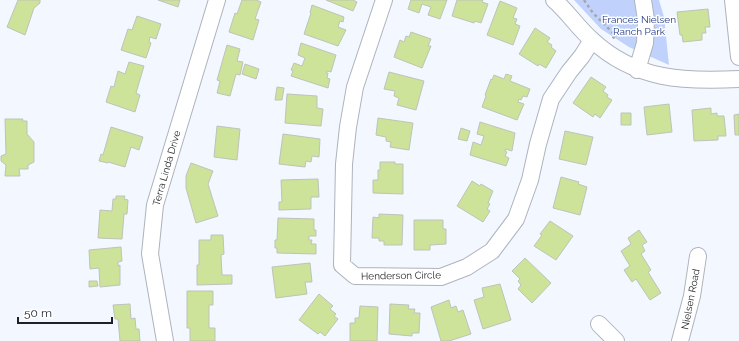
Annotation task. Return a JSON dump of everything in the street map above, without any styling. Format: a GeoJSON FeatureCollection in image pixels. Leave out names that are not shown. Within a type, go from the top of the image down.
{"type":"FeatureCollection","features":[{"type":"Feature","properties":{"kind":"street","name":"Terra Linda Drive"},"geometry":{"type":"LineString","coordinates":[[165,341],[150,254],[155,205],[216,0]]}},
{"type":"Feature","properties":{"kind":"street","name":"Henderson Circle"},"geometry":{"type":"LineString","coordinates":[[384,0],[355,86],[344,164],[342,265],[355,276],[441,276],[467,267],[492,251],[516,220],[530,180],[538,144],[551,99],[592,40]]}},
{"type":"Feature","properties":{"kind":"street"},"geometry":{"type":"LineString","coordinates":[[554,0],[592,40],[613,56],[637,70],[654,75],[689,80],[706,81],[739,79]]}},
{"type":"Feature","properties":{"kind":"street"},"geometry":{"type":"LineString","coordinates":[[637,70],[645,43],[646,20],[643,0]]}},
{"type":"Feature","properties":{"kind":"street"},"geometry":{"type":"LineString","coordinates":[[733,0],[739,58]]}},
{"type":"Feature","properties":{"kind":"street","name":"Nielsen Road"},"geometry":{"type":"LineString","coordinates":[[680,341],[692,296],[698,256]]}},
{"type":"Feature","properties":{"kind":"street"},"geometry":{"type":"LineString","coordinates":[[599,324],[616,341]]}},
{"type":"Feature","properties":{"kind":"path"},"geometry":{"type":"LineString","coordinates":[[584,0],[593,13],[615,35],[605,50]]}},
{"type":"Feature","properties":{"kind":"green space","name":"Frances Nielsen Ranch Park"},"geometry":{"type":"Polygon","coordinates":[[[574,0],[659,0],[664,17],[669,65],[629,47],[601,29],[574,0]]]}},
{"type":"Feature","properties":{"kind":"building"},"geometry":{"type":"Polygon","coordinates":[[[18,0],[40,0],[40,3],[34,8],[25,35],[7,27],[18,0]]]}},
{"type":"Feature","properties":{"kind":"building"},"geometry":{"type":"Polygon","coordinates":[[[158,0],[180,0],[178,7],[158,0]]]}},
{"type":"Feature","properties":{"kind":"building"},"geometry":{"type":"Polygon","coordinates":[[[242,0],[256,0],[261,2],[255,19],[259,20],[253,40],[229,32],[235,13],[237,14],[242,0]]]}},
{"type":"Feature","properties":{"kind":"building"},"geometry":{"type":"Polygon","coordinates":[[[326,0],[353,0],[357,2],[353,11],[326,0]]]}},
{"type":"Feature","properties":{"kind":"building"},"geometry":{"type":"Polygon","coordinates":[[[411,0],[447,0],[440,19],[428,15],[431,7],[422,4],[419,13],[408,9],[411,0]]]}},
{"type":"Feature","properties":{"kind":"building"},"geometry":{"type":"Polygon","coordinates":[[[457,0],[483,0],[482,2],[488,4],[481,23],[475,21],[474,23],[452,16],[457,0]]]}},
{"type":"Feature","properties":{"kind":"building"},"geometry":{"type":"Polygon","coordinates":[[[500,1],[517,8],[513,18],[517,19],[515,24],[520,26],[513,45],[487,35],[500,1]]]}},
{"type":"Feature","properties":{"kind":"building"},"geometry":{"type":"Polygon","coordinates":[[[312,5],[344,17],[343,22],[340,21],[338,27],[346,30],[338,46],[304,34],[312,5]]]}},
{"type":"Feature","properties":{"kind":"building"},"geometry":{"type":"Polygon","coordinates":[[[708,9],[710,27],[705,27],[706,33],[702,33],[702,40],[683,42],[682,35],[680,35],[677,12],[708,9]]]}},
{"type":"Feature","properties":{"kind":"building"},"geometry":{"type":"Polygon","coordinates":[[[137,16],[161,24],[156,39],[150,37],[149,42],[151,43],[146,58],[121,50],[128,29],[132,30],[137,16]]]}},
{"type":"Feature","properties":{"kind":"building"},"geometry":{"type":"Polygon","coordinates":[[[535,28],[550,38],[547,42],[552,45],[551,47],[556,51],[546,68],[539,64],[538,66],[519,54],[535,28]]]}},
{"type":"Feature","properties":{"kind":"building"},"geometry":{"type":"Polygon","coordinates":[[[411,32],[431,39],[428,46],[431,46],[422,68],[394,57],[400,40],[404,42],[406,36],[409,37],[411,32]]]}},
{"type":"Feature","properties":{"kind":"building"},"geometry":{"type":"Polygon","coordinates":[[[301,43],[336,55],[331,72],[327,71],[326,73],[328,73],[327,78],[330,79],[328,88],[291,76],[293,71],[291,70],[294,63],[302,66],[305,58],[298,55],[301,43]]]}},
{"type":"Feature","properties":{"kind":"building"},"geometry":{"type":"Polygon","coordinates":[[[227,45],[240,49],[237,61],[243,62],[240,75],[236,74],[230,96],[217,93],[220,81],[217,80],[227,45]]]}},
{"type":"Feature","properties":{"kind":"building"},"geometry":{"type":"Polygon","coordinates":[[[129,62],[144,66],[136,93],[140,95],[135,112],[106,102],[111,86],[114,87],[118,71],[125,74],[129,62]]]}},
{"type":"Feature","properties":{"kind":"building"},"geometry":{"type":"Polygon","coordinates":[[[245,64],[259,69],[256,79],[242,74],[245,64]]]}},
{"type":"Feature","properties":{"kind":"building"},"geometry":{"type":"Polygon","coordinates":[[[389,72],[424,81],[416,110],[397,105],[399,98],[394,96],[395,91],[384,89],[389,72]]]}},
{"type":"Feature","properties":{"kind":"building"},"geometry":{"type":"Polygon","coordinates":[[[506,74],[512,76],[510,81],[530,89],[527,97],[523,96],[521,100],[519,99],[518,102],[524,104],[517,120],[482,107],[491,79],[492,80],[494,75],[504,79],[506,74]]]}},
{"type":"Feature","properties":{"kind":"building"},"geometry":{"type":"Polygon","coordinates":[[[591,77],[606,87],[603,91],[608,95],[607,97],[612,100],[600,118],[595,114],[593,117],[573,103],[591,77]]]}},
{"type":"Feature","properties":{"kind":"building"},"geometry":{"type":"Polygon","coordinates":[[[277,87],[284,88],[282,100],[275,100],[277,87]]]}},
{"type":"Feature","properties":{"kind":"building"},"geometry":{"type":"Polygon","coordinates":[[[287,94],[317,96],[317,108],[323,109],[321,126],[285,123],[287,94]]]}},
{"type":"Feature","properties":{"kind":"building"},"geometry":{"type":"Polygon","coordinates":[[[669,104],[672,132],[647,135],[644,107],[669,104]]]}},
{"type":"Feature","properties":{"kind":"building"},"geometry":{"type":"Polygon","coordinates":[[[711,108],[711,114],[717,113],[717,116],[724,116],[726,136],[718,136],[718,140],[694,141],[692,110],[711,108]]]}},
{"type":"Feature","properties":{"kind":"building"},"geometry":{"type":"Polygon","coordinates":[[[621,113],[631,113],[631,125],[621,125],[621,113]]]}},
{"type":"Feature","properties":{"kind":"building"},"geometry":{"type":"Polygon","coordinates":[[[739,114],[739,135],[735,135],[734,115],[739,114]]]}},
{"type":"Feature","properties":{"kind":"building"},"geometry":{"type":"Polygon","coordinates":[[[378,118],[413,123],[409,150],[390,147],[391,142],[386,141],[386,137],[376,135],[378,118]]]}},
{"type":"Feature","properties":{"kind":"building"},"geometry":{"type":"Polygon","coordinates":[[[5,119],[23,119],[22,121],[27,121],[27,134],[34,142],[34,162],[28,165],[28,169],[19,169],[20,176],[5,176],[6,165],[1,161],[1,156],[6,154],[5,119]]]}},
{"type":"Feature","properties":{"kind":"building"},"geometry":{"type":"Polygon","coordinates":[[[480,122],[515,133],[512,151],[505,149],[507,152],[505,156],[509,158],[506,166],[470,155],[473,142],[481,145],[484,136],[477,134],[480,122]]]}},
{"type":"Feature","properties":{"kind":"building"},"geometry":{"type":"Polygon","coordinates":[[[217,126],[240,129],[237,160],[214,157],[217,126]]]}},
{"type":"Feature","properties":{"kind":"building"},"geometry":{"type":"Polygon","coordinates":[[[111,127],[143,137],[139,150],[131,147],[125,167],[99,161],[101,154],[103,155],[111,127]]]}},
{"type":"Feature","properties":{"kind":"building"},"geometry":{"type":"Polygon","coordinates":[[[461,128],[470,131],[467,141],[458,139],[461,128]]]}},
{"type":"Feature","properties":{"kind":"building"},"geometry":{"type":"Polygon","coordinates":[[[565,131],[593,137],[586,165],[559,159],[565,131]]]}},
{"type":"Feature","properties":{"kind":"building"},"geometry":{"type":"Polygon","coordinates":[[[283,134],[320,139],[319,157],[312,156],[311,162],[306,161],[305,167],[279,164],[283,134]]]}},
{"type":"Feature","properties":{"kind":"building"},"geometry":{"type":"Polygon","coordinates":[[[380,162],[395,162],[395,164],[403,164],[403,194],[373,193],[373,180],[378,180],[380,162]]]}},
{"type":"Feature","properties":{"kind":"building"},"geometry":{"type":"Polygon","coordinates":[[[191,163],[213,171],[208,184],[218,216],[196,223],[186,188],[186,176],[191,163]]]}},
{"type":"Feature","properties":{"kind":"building"},"geometry":{"type":"Polygon","coordinates":[[[561,177],[579,182],[578,184],[587,187],[580,215],[553,208],[561,177]]]}},
{"type":"Feature","properties":{"kind":"building"},"geometry":{"type":"Polygon","coordinates":[[[318,179],[319,197],[311,197],[311,209],[279,210],[279,202],[282,202],[281,180],[318,179]]]}},
{"type":"Feature","properties":{"kind":"building"},"geometry":{"type":"Polygon","coordinates":[[[472,181],[493,191],[488,203],[490,204],[487,209],[490,211],[483,222],[457,206],[472,181]]]}},
{"type":"Feature","properties":{"kind":"building"},"geometry":{"type":"Polygon","coordinates":[[[116,196],[125,196],[124,199],[128,200],[127,214],[124,214],[122,239],[98,238],[100,210],[112,211],[113,199],[116,199],[116,196]]]}},
{"type":"Feature","properties":{"kind":"building"},"geometry":{"type":"Polygon","coordinates":[[[379,214],[403,215],[402,245],[384,245],[384,241],[379,241],[379,238],[372,238],[373,217],[379,218],[379,214]]]}},
{"type":"Feature","properties":{"kind":"building"},"geometry":{"type":"Polygon","coordinates":[[[278,218],[314,219],[314,230],[316,230],[316,236],[309,236],[309,240],[312,240],[311,244],[316,244],[316,254],[277,253],[277,248],[275,248],[275,240],[277,240],[278,218]]]}},
{"type":"Feature","properties":{"kind":"building"},"geometry":{"type":"Polygon","coordinates":[[[414,220],[443,220],[443,229],[446,229],[446,244],[430,245],[430,250],[414,250],[414,220]]]}},
{"type":"Feature","properties":{"kind":"building"},"geometry":{"type":"Polygon","coordinates":[[[550,221],[573,236],[556,260],[534,246],[542,235],[540,234],[550,221]]]}},
{"type":"Feature","properties":{"kind":"building"},"geometry":{"type":"Polygon","coordinates":[[[639,230],[647,242],[642,245],[645,251],[641,254],[651,270],[648,272],[661,293],[650,300],[636,279],[632,282],[624,270],[630,266],[621,251],[631,244],[628,238],[639,230]]]}},
{"type":"Feature","properties":{"kind":"building"},"geometry":{"type":"Polygon","coordinates":[[[211,235],[223,235],[224,254],[221,255],[222,275],[232,275],[232,284],[197,285],[199,240],[211,240],[211,235]]]}},
{"type":"Feature","properties":{"kind":"building"},"geometry":{"type":"Polygon","coordinates":[[[121,247],[122,261],[118,262],[118,266],[120,265],[120,285],[100,287],[99,268],[90,269],[89,250],[121,247]]]}},
{"type":"Feature","properties":{"kind":"building"},"geometry":{"type":"Polygon","coordinates":[[[525,258],[551,283],[532,303],[518,289],[521,285],[518,281],[520,279],[512,271],[525,258]]]}},
{"type":"Feature","properties":{"kind":"building"},"geometry":{"type":"Polygon","coordinates":[[[310,263],[312,282],[305,282],[307,294],[276,298],[272,267],[310,263]]]}},
{"type":"Feature","properties":{"kind":"building"},"geometry":{"type":"Polygon","coordinates":[[[89,281],[97,281],[98,286],[89,287],[89,281]]]}},
{"type":"Feature","properties":{"kind":"building"},"geometry":{"type":"Polygon","coordinates":[[[500,284],[511,320],[483,329],[474,300],[484,297],[482,288],[500,284]]]}},
{"type":"Feature","properties":{"kind":"building"},"geometry":{"type":"Polygon","coordinates":[[[187,291],[213,291],[213,305],[209,305],[209,328],[215,328],[215,341],[190,341],[190,328],[187,328],[187,291]]]}},
{"type":"Feature","properties":{"kind":"building"},"geometry":{"type":"Polygon","coordinates":[[[319,294],[333,306],[330,309],[336,314],[334,316],[338,319],[325,336],[320,332],[318,334],[299,320],[319,294]]]}},
{"type":"Feature","properties":{"kind":"building"},"geometry":{"type":"Polygon","coordinates":[[[449,300],[451,308],[456,306],[458,312],[463,310],[471,334],[449,341],[441,341],[431,307],[449,300]]]}},
{"type":"Feature","properties":{"kind":"building"},"geometry":{"type":"Polygon","coordinates":[[[130,304],[131,319],[135,318],[136,329],[139,329],[140,341],[120,341],[118,319],[115,319],[113,305],[130,304]]]}},
{"type":"Feature","properties":{"kind":"building"},"geometry":{"type":"Polygon","coordinates":[[[390,304],[409,305],[408,309],[415,309],[414,313],[420,313],[419,333],[412,333],[412,336],[389,334],[390,304]]]}},
{"type":"Feature","properties":{"kind":"building"},"geometry":{"type":"Polygon","coordinates":[[[360,306],[378,307],[377,341],[350,341],[350,323],[355,323],[355,318],[359,318],[360,306]]]}}]}
